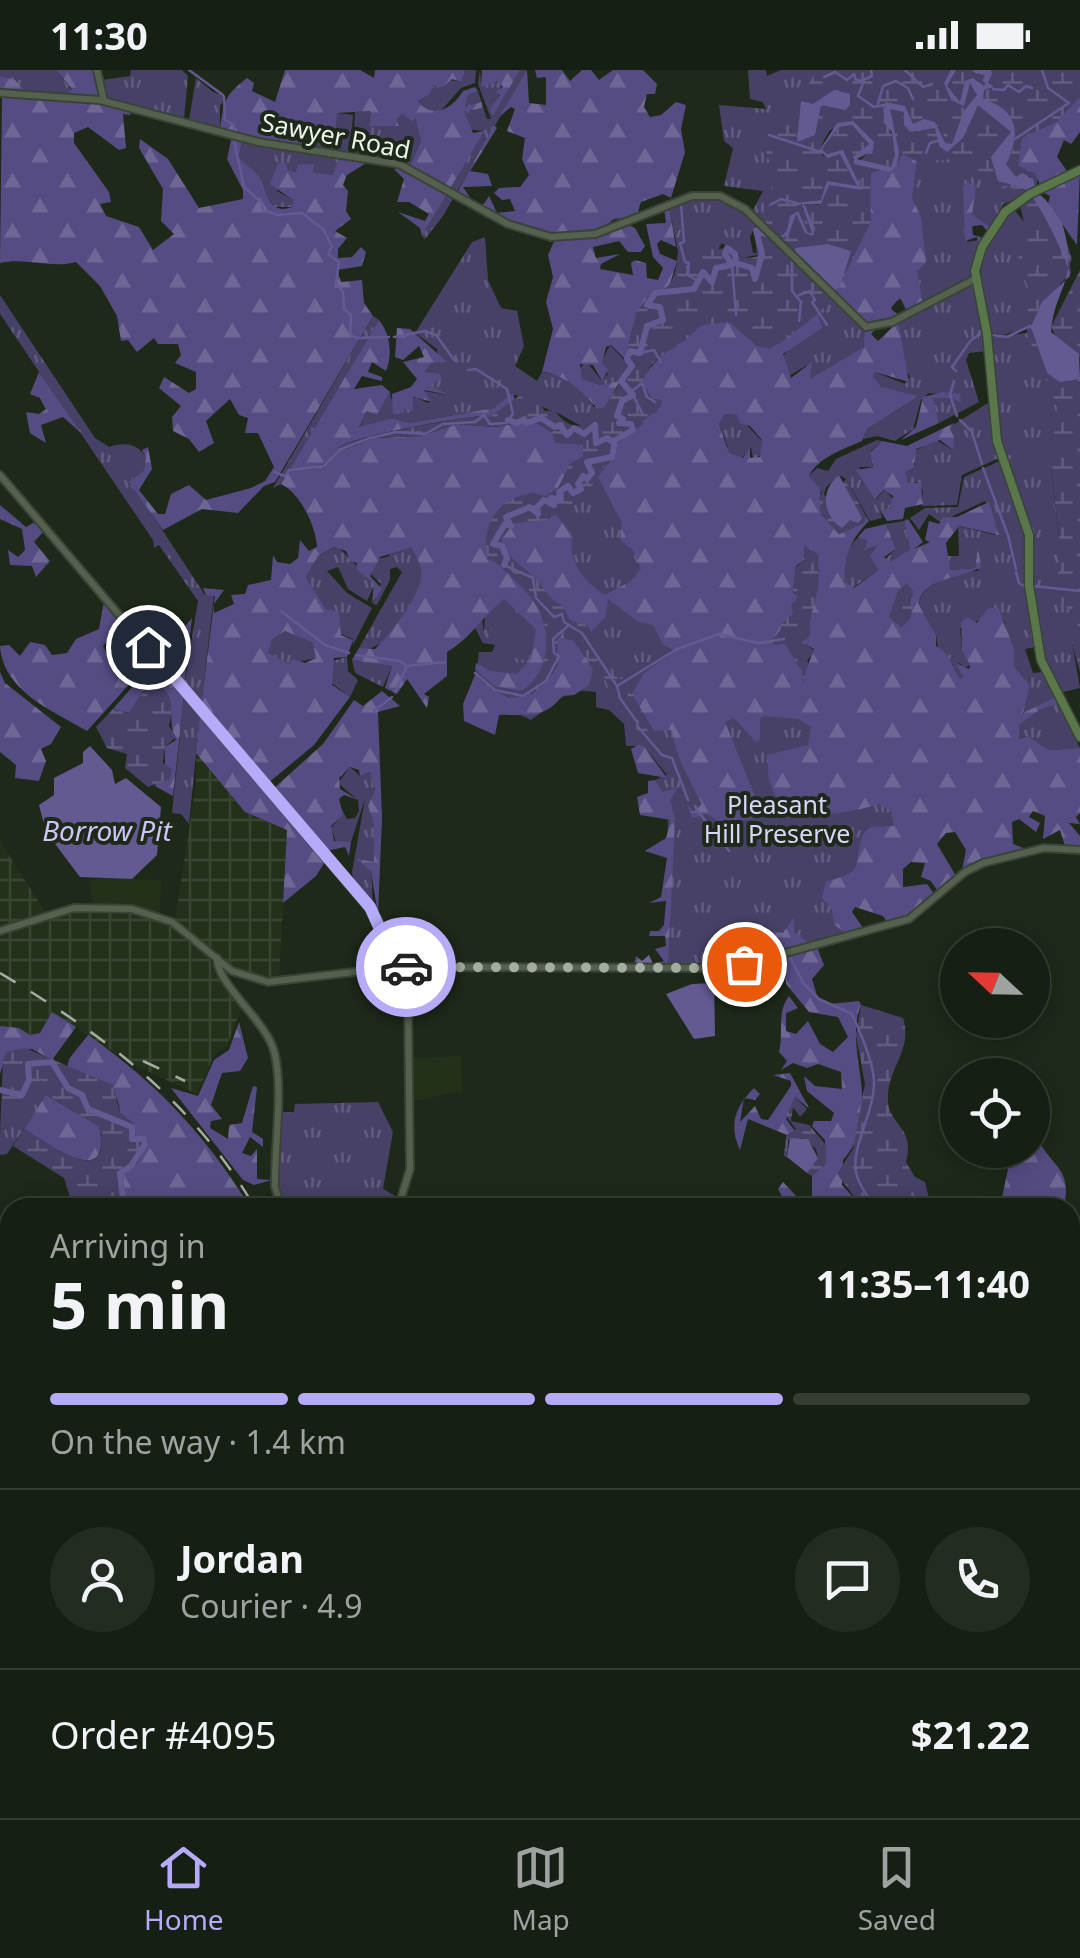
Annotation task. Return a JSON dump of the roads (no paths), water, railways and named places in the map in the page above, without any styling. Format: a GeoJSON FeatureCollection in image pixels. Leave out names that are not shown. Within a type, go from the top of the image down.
{"type":"FeatureCollection","features":[{"type":"Feature","properties":{"kind":"main road"},"geometry":{"type":"LineString","coordinates":[[1075,173],[1033,192],[1005,212],[991,229],[976,260],[976,278],[989,346],[997,441],[1029,535],[1029,584],[1041,660],[1080,737]]}},
{"type":"Feature","properties":{"kind":"street"},"geometry":{"type":"LineString","coordinates":[[97,70],[104,101]]}},
{"type":"Feature","properties":{"kind":"street","name":"Sawyer Road"},"geometry":{"type":"LineString","coordinates":[[0,93],[104,101],[256,142],[399,164],[508,224],[546,236],[594,234],[696,195],[720,196],[742,206],[866,327],[892,322],[976,278]]}},
{"type":"Feature","properties":{"kind":"street"},"geometry":{"type":"LineString","coordinates":[[0,475],[370,907],[408,1001],[412,1097],[409,1175],[401,1198]]}},
{"type":"Feature","properties":{"kind":"street"},"geometry":{"type":"LineString","coordinates":[[0,932],[77,908],[124,908],[172,922],[245,977],[268,982],[397,967],[734,968],[912,918],[963,874],[984,863],[1046,847],[1080,850]]}},
{"type":"Feature","properties":{"kind":"street"},"geometry":{"type":"LineString","coordinates":[[220,961],[222,975],[248,1006],[274,1050],[278,1198]]}},
{"type":"Feature","properties":{"kind":"water"},"geometry":{"type":"Polygon","coordinates":[[[951,70],[956,70],[947,86],[960,102],[965,81],[973,78],[984,86],[990,74],[987,82],[994,87],[984,90],[983,99],[1004,110],[1014,124],[1014,143],[1006,164],[1016,177],[1022,173],[1033,179],[1037,193],[1062,223],[1068,267],[1052,231],[1027,191],[998,181],[991,157],[1011,132],[978,105],[963,138],[947,152],[939,146],[935,128],[910,132],[904,125],[904,112],[890,109],[899,152],[897,166],[889,172],[854,164],[853,157],[869,144],[852,125],[839,127],[822,149],[827,154],[843,150],[862,190],[829,185],[821,204],[804,204],[815,228],[813,236],[805,233],[796,214],[788,236],[779,238],[787,231],[790,216],[798,211],[808,233],[812,233],[801,202],[821,200],[827,181],[857,186],[840,154],[828,158],[819,151],[837,123],[853,121],[874,142],[873,150],[857,159],[891,167],[895,155],[892,132],[883,122],[885,102],[905,106],[913,124],[924,119],[935,122],[945,143],[952,144],[964,111],[977,95],[970,83],[964,106],[951,100],[944,83],[951,70]]]}},
{"type":"Feature","properties":{"kind":"water"},"geometry":{"type":"Polygon","coordinates":[[[834,90],[850,94],[850,105],[845,110],[821,105],[815,135],[797,142],[801,101],[813,104],[834,90]]]}},
{"type":"Feature","properties":{"kind":"water"},"geometry":{"type":"Polygon","coordinates":[[[828,244],[851,251],[840,287],[834,291],[796,255],[795,248],[828,244]]]}},
{"type":"Feature","properties":{"kind":"water"},"geometry":{"type":"Polygon","coordinates":[[[1065,280],[1051,332],[1079,354],[1080,379],[1060,382],[1047,373],[1031,327],[1042,302],[1065,280]]]}},
{"type":"Feature","properties":{"kind":"water"},"geometry":{"type":"Polygon","coordinates":[[[839,475],[862,518],[858,523],[850,520],[842,528],[830,516],[826,502],[829,487],[839,475]]]}},
{"type":"Feature","properties":{"kind":"water","name":"Borrow Pit"},"geometry":{"type":"Polygon","coordinates":[[[90,746],[112,770],[115,784],[126,778],[161,807],[157,855],[132,879],[80,877],[46,832],[39,805],[54,795],[54,778],[83,763],[83,752],[90,746]]]}},
{"type":"Feature","properties":{"kind":"water"},"geometry":{"type":"Polygon","coordinates":[[[714,983],[715,1036],[694,1039],[666,994],[692,984],[714,983]]]}},
{"type":"Feature","properties":{"kind":"water"},"geometry":{"type":"Polygon","coordinates":[[[790,1138],[808,1139],[818,1158],[807,1173],[787,1157],[790,1138]]]}},
{"type":"Feature","properties":{"kind":"waterway"},"geometry":{"type":"LineString","coordinates":[[189,70],[223,95]]}},
{"type":"Feature","properties":{"kind":"waterway"},"geometry":{"type":"LineString","coordinates":[[863,80],[872,76],[871,70]]}},
{"type":"Feature","properties":{"kind":"waterway"},"geometry":{"type":"LineString","coordinates":[[905,70],[923,87],[932,84]]}},
{"type":"Feature","properties":{"kind":"waterway"},"geometry":{"type":"LineString","coordinates":[[976,70],[989,73],[986,80]]}},
{"type":"Feature","properties":{"kind":"waterway"},"geometry":{"type":"LineString","coordinates":[[1015,139],[1069,103],[1048,88],[1042,70]]}},
{"type":"Feature","properties":{"kind":"waterway"},"geometry":{"type":"LineString","coordinates":[[824,77],[835,72],[847,80],[854,74],[856,80],[864,81],[858,96],[874,107],[885,105]]}},
{"type":"Feature","properties":{"kind":"waterway"},"geometry":{"type":"LineString","coordinates":[[878,104],[883,86],[896,81],[908,88],[913,99]]}},
{"type":"Feature","properties":{"kind":"waterway"},"geometry":{"type":"LineString","coordinates":[[993,89],[1004,90],[1008,85],[1019,92],[1026,86],[1032,88]]}},
{"type":"Feature","properties":{"kind":"waterway"},"geometry":{"type":"LineString","coordinates":[[224,97],[225,120],[234,125],[234,133]]}},
{"type":"Feature","properties":{"kind":"waterway"},"geometry":{"type":"LineString","coordinates":[[769,135],[821,152]]}},
{"type":"Feature","properties":{"kind":"waterway"},"geometry":{"type":"LineString","coordinates":[[234,140],[244,187],[262,203],[263,210],[277,215],[302,213],[324,230],[332,247],[328,254],[339,262],[336,283],[343,292],[344,309],[351,315],[350,334],[356,338],[389,337]]}},
{"type":"Feature","properties":{"kind":"waterway"},"geometry":{"type":"LineString","coordinates":[[926,153],[930,143],[937,141]]}},
{"type":"Feature","properties":{"kind":"waterway"},"geometry":{"type":"LineString","coordinates":[[770,205],[781,199],[800,204]]}},
{"type":"Feature","properties":{"kind":"waterway"},"geometry":{"type":"LineString","coordinates":[[681,204],[684,242],[680,243],[685,262],[689,263],[688,275],[698,281]]}},
{"type":"Feature","properties":{"kind":"waterway"},"geometry":{"type":"LineString","coordinates":[[504,565],[507,558],[502,546],[493,544],[505,524],[511,526],[506,517],[530,507],[538,514],[537,507],[544,500],[554,505],[551,498],[560,499],[559,492],[568,486],[573,493],[581,489],[578,484],[583,476],[587,479],[592,473],[587,462],[612,457],[615,440],[633,430],[631,424],[619,423],[623,419],[617,416],[622,401],[633,395],[621,381],[632,366],[627,359],[630,351],[640,353],[647,326],[663,320],[660,307],[647,305],[655,293],[694,289],[703,272],[712,282],[716,268],[732,265],[725,254],[727,248],[735,254],[736,263],[752,268],[755,279],[762,254],[756,230],[765,234]]}},
{"type":"Feature","properties":{"kind":"waterway"},"geometry":{"type":"LineString","coordinates":[[792,258],[792,291],[801,302],[799,321]]}},
{"type":"Feature","properties":{"kind":"waterway"},"geometry":{"type":"LineString","coordinates":[[732,265],[736,315]]}},
{"type":"Feature","properties":{"kind":"waterway"},"geometry":{"type":"LineString","coordinates":[[799,295],[810,291],[815,300],[812,302],[827,325]]}},
{"type":"Feature","properties":{"kind":"waterway"},"geometry":{"type":"LineString","coordinates":[[992,335],[1007,337],[1030,326],[1033,329]]}},
{"type":"Feature","properties":{"kind":"waterway"},"geometry":{"type":"LineString","coordinates":[[394,337],[425,331],[436,335],[455,361]]}},
{"type":"Feature","properties":{"kind":"waterway"},"geometry":{"type":"LineString","coordinates":[[956,371],[952,367],[980,334]]}},
{"type":"Feature","properties":{"kind":"waterway"},"geometry":{"type":"LineString","coordinates":[[640,353],[654,350],[661,362]]}},
{"type":"Feature","properties":{"kind":"waterway"},"geometry":{"type":"LineString","coordinates":[[274,472],[285,476],[289,470],[324,466],[341,449],[396,432],[425,434],[443,424],[475,422],[484,415],[490,424],[506,423],[513,414],[507,389],[476,369],[468,370]]}},
{"type":"Feature","properties":{"kind":"waterway"},"geometry":{"type":"LineString","coordinates":[[954,381],[950,395],[957,416]]}},
{"type":"Feature","properties":{"kind":"waterway"},"geometry":{"type":"LineString","coordinates":[[632,391],[642,383],[647,397],[655,402]]}},
{"type":"Feature","properties":{"kind":"waterway"},"geometry":{"type":"LineString","coordinates":[[633,395],[643,415]]}},
{"type":"Feature","properties":{"kind":"waterway"},"geometry":{"type":"LineString","coordinates":[[508,420],[517,423],[524,419],[526,423],[541,418],[555,427],[560,425],[567,435],[574,428],[584,434],[595,425],[596,443],[607,438],[613,442]]}},
{"type":"Feature","properties":{"kind":"waterway"},"geometry":{"type":"LineString","coordinates":[[960,420],[972,432],[982,464]]}},
{"type":"Feature","properties":{"kind":"waterway"},"geometry":{"type":"LineString","coordinates":[[983,468],[1007,533]]}},
{"type":"Feature","properties":{"kind":"waterway"},"geometry":{"type":"LineString","coordinates":[[1008,535],[1016,569]]}},
{"type":"Feature","properties":{"kind":"waterway"},"geometry":{"type":"LineString","coordinates":[[504,565],[533,578],[536,598],[554,617],[562,614],[564,622],[582,633],[617,686],[677,649],[719,634],[758,643],[784,639]]}},
{"type":"Feature","properties":{"kind":"waterway"},"geometry":{"type":"LineString","coordinates":[[1016,572],[1019,583],[1027,588]]}},
{"type":"Feature","properties":{"kind":"waterway"},"geometry":{"type":"LineString","coordinates":[[1032,586],[1080,591]]}},
{"type":"Feature","properties":{"kind":"waterway"},"geometry":{"type":"LineString","coordinates":[[281,611],[325,645],[349,653]]}},
{"type":"Feature","properties":{"kind":"waterway"},"geometry":{"type":"LineString","coordinates":[[475,673],[495,690],[523,696],[546,681],[559,656],[554,653],[553,639],[569,625]]}},
{"type":"Feature","properties":{"kind":"waterway"},"geometry":{"type":"LineString","coordinates":[[356,655],[400,661],[407,666],[445,662]]}},
{"type":"Feature","properties":{"kind":"waterway"},"geometry":{"type":"LineString","coordinates":[[395,692],[407,666]]}},
{"type":"Feature","properties":{"kind":"waterway"},"geometry":{"type":"LineString","coordinates":[[617,686],[620,698],[637,722]]}},
{"type":"Feature","properties":{"kind":"waterway"},"geometry":{"type":"LineString","coordinates":[[374,711],[392,697]]}},
{"type":"Feature","properties":{"kind":"waterway"},"geometry":{"type":"LineString","coordinates":[[638,727],[662,755],[672,758],[688,800]]}},
{"type":"Feature","properties":{"kind":"waterway"},"geometry":{"type":"LineString","coordinates":[[697,810],[729,851]]}},
{"type":"Feature","properties":{"kind":"waterway"},"geometry":{"type":"LineString","coordinates":[[789,956],[804,984],[819,999],[852,1014],[869,1056],[873,1093],[855,1162],[868,1198]]}},
{"type":"Feature","properties":{"kind":"waterway"},"geometry":{"type":"LineString","coordinates":[[0,1090],[22,1095],[29,1080],[28,1064],[52,1062],[68,1088],[82,1095],[88,1109],[132,1127],[132,1139],[144,1139],[145,1144],[131,1166],[120,1173],[123,1198]]}},
{"type":"Feature","properties":{"kind":"railway"},"geometry":{"type":"LineString","coordinates":[[0,973],[75,1021],[143,1074],[204,1135],[249,1198]]}},
{"type":"Feature","properties":{"kind":"railway"},"geometry":{"type":"LineString","coordinates":[[143,1061],[185,1081]]}},
{"type":"Feature","properties":{"kind":"park label","name":"Pleasant Hill Preserve"},"geometry":{"type":"Point","coordinates":[777,820]}}]}
